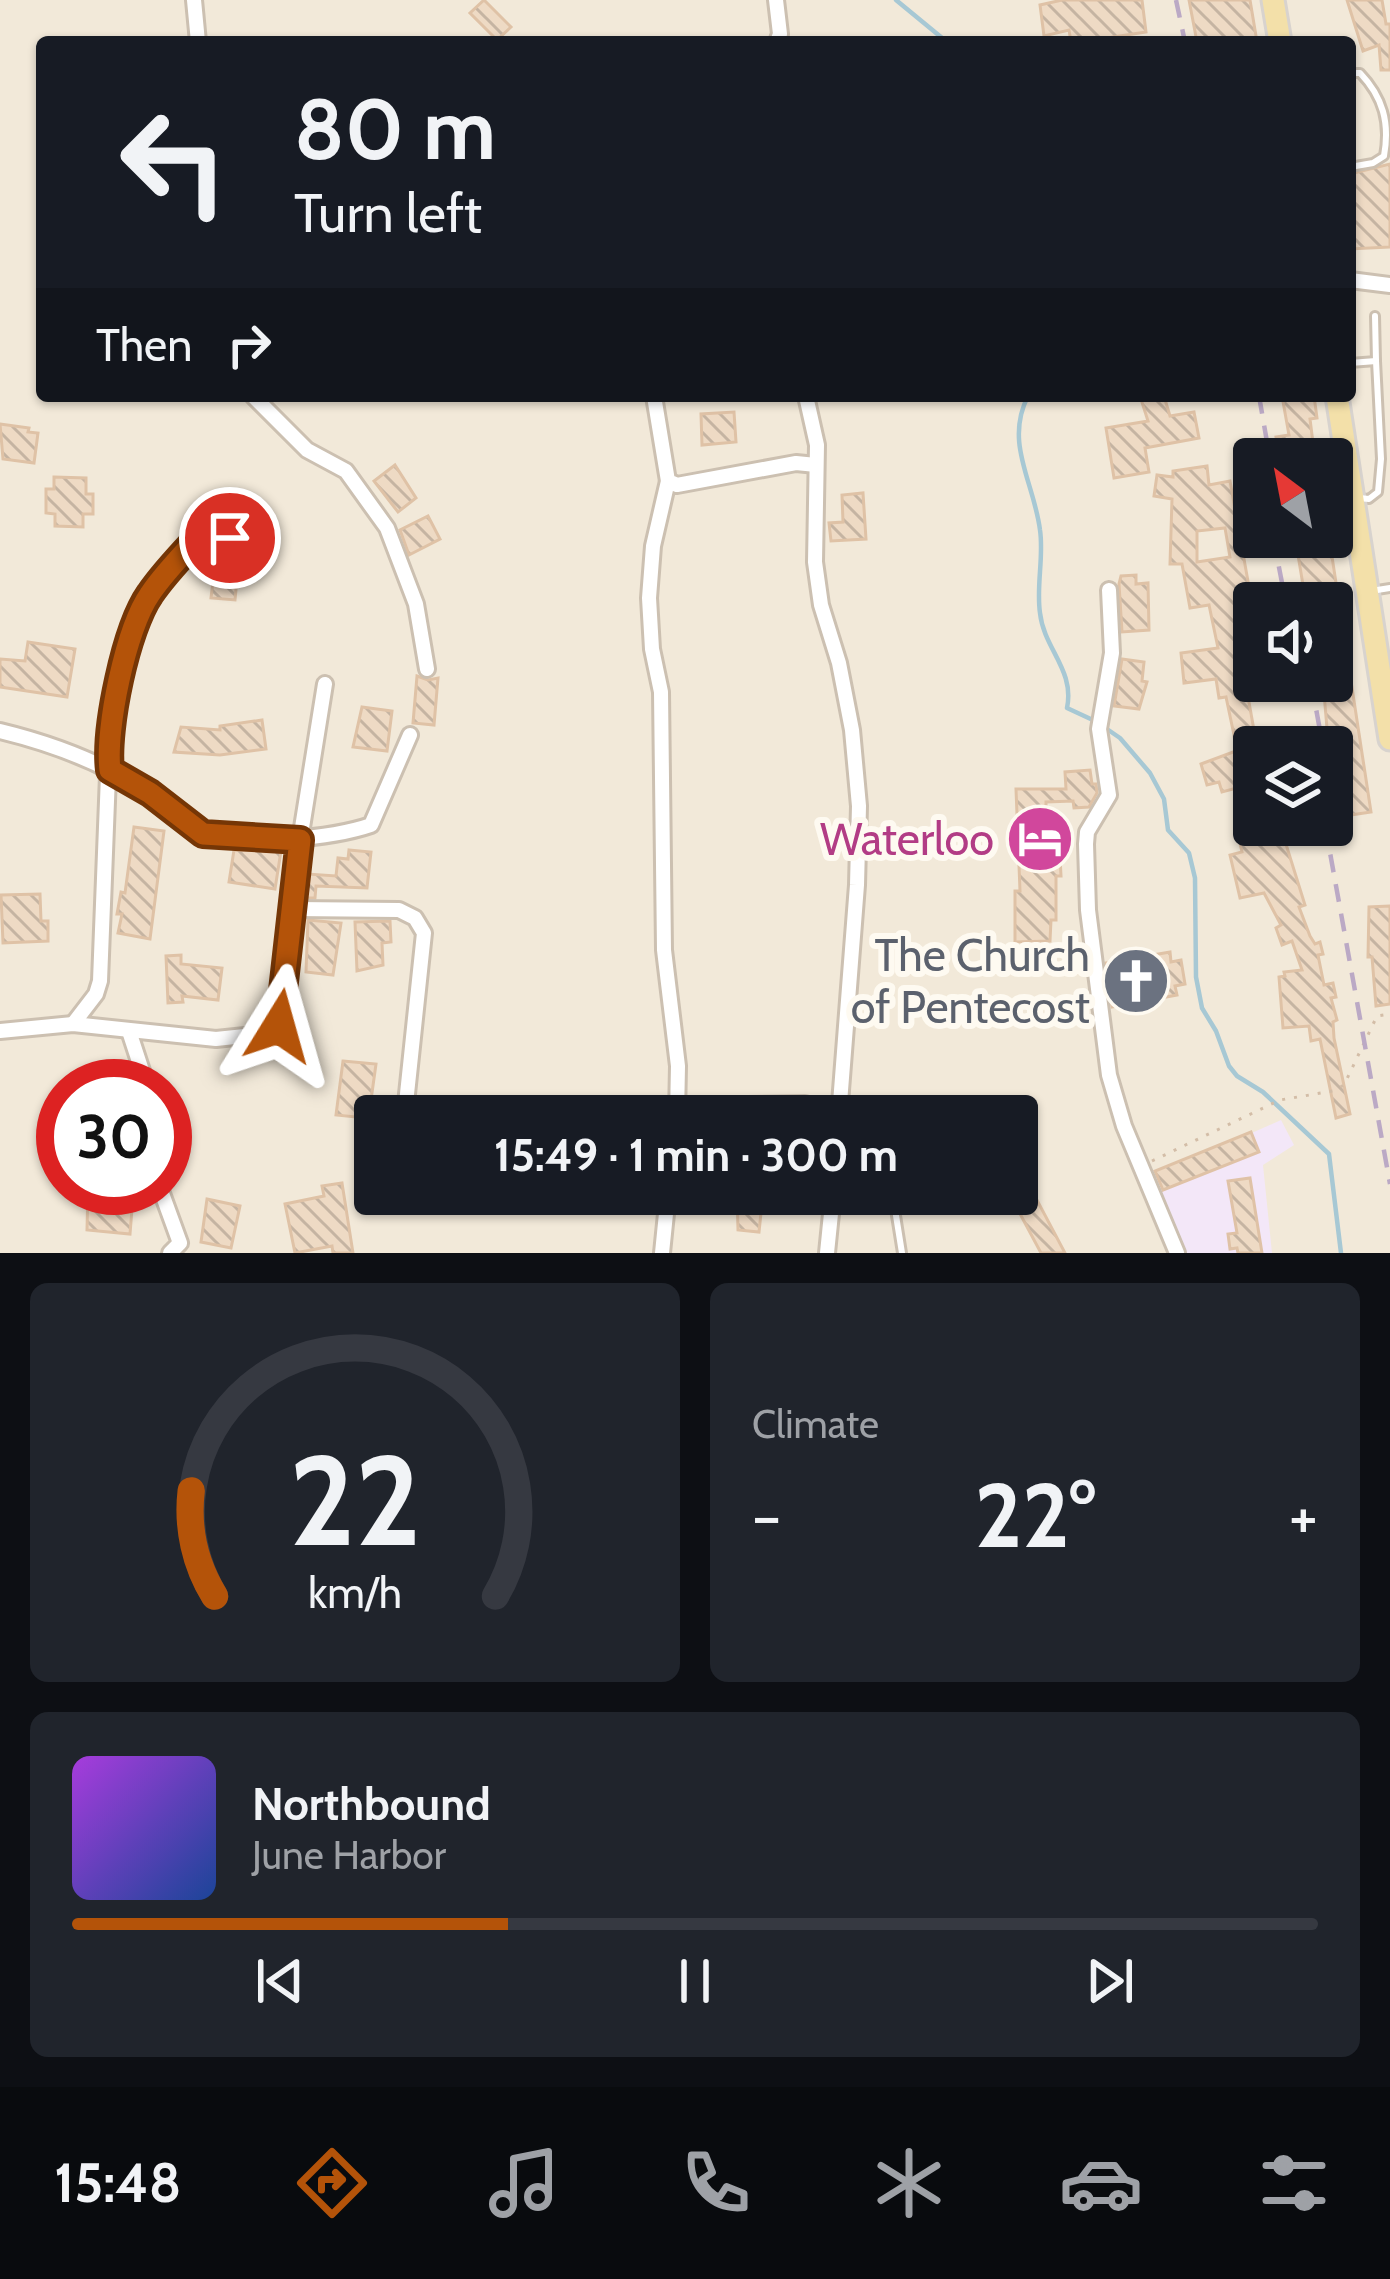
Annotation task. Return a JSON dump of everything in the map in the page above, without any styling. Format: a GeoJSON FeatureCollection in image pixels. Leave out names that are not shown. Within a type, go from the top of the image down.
{"type":"FeatureCollection","features":[{"type":"Feature","properties":{"kind":"main road"},"geometry":{"type":"LineString","coordinates":[[1273,0],[1279,36]]}},
{"type":"Feature","properties":{"kind":"main road"},"geometry":{"type":"LineString","coordinates":[[1338,402],[1354,497],[1379,590],[1390,739]]}},
{"type":"Feature","properties":{"kind":"street"},"geometry":{"type":"LineString","coordinates":[[194,0],[197,36]]}},
{"type":"Feature","properties":{"kind":"street"},"geometry":{"type":"LineString","coordinates":[[776,0],[779,36]]}},
{"type":"Feature","properties":{"kind":"street"},"geometry":{"type":"LineString","coordinates":[[1356,281],[1390,285]]}},
{"type":"Feature","properties":{"kind":"street"},"geometry":{"type":"LineString","coordinates":[[259,402],[307,450],[346,471],[387,528],[416,604],[427,669]]}},
{"type":"Feature","properties":{"kind":"street"},"geometry":{"type":"LineString","coordinates":[[654,402],[668,481],[653,546],[649,598],[652,649],[662,692],[663,912],[674,1008],[677,1095]]}},
{"type":"Feature","properties":{"kind":"street"},"geometry":{"type":"LineString","coordinates":[[807,402],[817,445],[815,562],[852,730],[859,806],[841,1095]]}},
{"type":"Feature","properties":{"kind":"street"},"geometry":{"type":"LineString","coordinates":[[668,481],[677,485],[796,463],[816,465]]}},
{"type":"Feature","properties":{"kind":"street"},"geometry":{"type":"LineString","coordinates":[[73,1024],[100,981],[110,724],[135,625],[148,596],[194,542],[230,538]]}},
{"type":"Feature","properties":{"kind":"street"},"geometry":{"type":"LineString","coordinates":[[1109,590],[1112,653],[1099,730],[1109,795],[1087,832],[1088,910],[1109,1075],[1177,1253]]}},
{"type":"Feature","properties":{"kind":"street"},"geometry":{"type":"LineString","coordinates":[[0,1031],[73,1024],[216,1039],[273,1033],[279,1026],[300,840],[325,684]]}},
{"type":"Feature","properties":{"kind":"street"},"geometry":{"type":"LineString","coordinates":[[0,730],[110,770],[150,793],[203,834],[300,840],[371,825],[410,735]]}},
{"type":"Feature","properties":{"kind":"street"},"geometry":{"type":"LineString","coordinates":[[294,910],[400,910],[415,918],[424,933],[407,1095]]}},
{"type":"Feature","properties":{"kind":"street"},"geometry":{"type":"LineString","coordinates":[[129,1031],[138,1059]]}},
{"type":"Feature","properties":{"kind":"street"},"geometry":{"type":"LineString","coordinates":[[170,1215],[180,1243],[170,1253]]}},
{"type":"Feature","properties":{"kind":"street"},"geometry":{"type":"LineString","coordinates":[[662,1253],[666,1215]]}},
{"type":"Feature","properties":{"kind":"street"},"geometry":{"type":"LineString","coordinates":[[827,1253],[831,1215]]}},
{"type":"Feature","properties":{"kind":"lane"},"geometry":{"type":"LineString","coordinates":[[1356,73],[1378,92],[1389,135],[1387,157],[1356,164]]}},
{"type":"Feature","properties":{"kind":"lane"},"geometry":{"type":"LineString","coordinates":[[1354,497],[1369,499],[1378,492],[1375,316]]}},
{"type":"Feature","properties":{"kind":"lane"},"geometry":{"type":"LineString","coordinates":[[1356,363],[1376,361]]}},
{"type":"Feature","properties":{"kind":"lane"},"geometry":{"type":"LineString","coordinates":[[896,1215],[902,1253]]}},
{"type":"Feature","properties":{"kind":"path"},"geometry":{"type":"LineString","coordinates":[[1140,1164],[1280,1100],[1344,1085],[1377,1016],[1390,1014]]}},
{"type":"Feature","properties":{"kind":"shaded area"},"geometry":{"type":"Polygon","coordinates":[[[0,0],[1390,0],[1390,1253],[0,1253],[0,0]]]}},
{"type":"Feature","properties":{"kind":"shaded area"},"geometry":{"type":"Polygon","coordinates":[[[1281,1120],[1294,1145],[1263,1165],[1272,1253],[1182,1253],[1148,1179],[1281,1120]]]}},
{"type":"Feature","properties":{"kind":"building"},"geometry":{"type":"Polygon","coordinates":[[[484,0],[511,27],[501,36],[493,36],[470,13],[484,0]]]}},
{"type":"Feature","properties":{"kind":"building"},"geometry":{"type":"Polygon","coordinates":[[[1062,0],[1142,0],[1146,32],[1070,36],[1069,30],[1044,36],[1040,5],[1062,0]]]}},
{"type":"Feature","properties":{"kind":"building"},"geometry":{"type":"Polygon","coordinates":[[[1189,0],[1250,0],[1256,36],[1196,36],[1189,0]]]}},
{"type":"Feature","properties":{"kind":"building"},"geometry":{"type":"Polygon","coordinates":[[[1347,0],[1382,0],[1386,24],[1390,24],[1390,70],[1381,70],[1379,45],[1363,51],[1347,0]]]}},
{"type":"Feature","properties":{"kind":"building"},"geometry":{"type":"Polygon","coordinates":[[[1390,164],[1390,247],[1356,249],[1356,172],[1390,164]]]}},
{"type":"Feature","properties":{"kind":"building"},"geometry":{"type":"Polygon","coordinates":[[[1142,402],[1166,402],[1170,416],[1194,412],[1199,438],[1145,448],[1149,472],[1114,478],[1106,428],[1148,421],[1142,402]]]}},
{"type":"Feature","properties":{"kind":"building"},"geometry":{"type":"Polygon","coordinates":[[[1283,402],[1315,402],[1317,418],[1310,419],[1312,438],[1276,437],[1289,435],[1283,402]]]}},
{"type":"Feature","properties":{"kind":"building"},"geometry":{"type":"Polygon","coordinates":[[[734,412],[736,442],[702,445],[701,414],[734,412]]]}},
{"type":"Feature","properties":{"kind":"building"},"geometry":{"type":"Polygon","coordinates":[[[0,424],[38,433],[34,463],[3,459],[0,424]]]}},
{"type":"Feature","properties":{"kind":"building"},"geometry":{"type":"Polygon","coordinates":[[[395,465],[416,498],[398,512],[374,481],[395,465]]]}},
{"type":"Feature","properties":{"kind":"building"},"geometry":{"type":"Polygon","coordinates":[[[1207,466],[1209,485],[1230,481],[1233,558],[1244,558],[1248,582],[1233,582],[1233,702],[1249,702],[1253,726],[1233,726],[1233,730],[1226,697],[1219,698],[1216,679],[1184,683],[1181,653],[1218,648],[1209,605],[1190,608],[1182,564],[1170,564],[1172,499],[1154,496],[1157,475],[1173,477],[1173,471],[1207,466]],[[1225,528],[1197,531],[1197,562],[1230,557],[1225,528]]]}},
{"type":"Feature","properties":{"kind":"building"},"geometry":{"type":"Polygon","coordinates":[[[54,477],[86,478],[86,494],[93,494],[93,514],[83,514],[83,527],[55,526],[55,514],[46,513],[46,489],[54,489],[54,477]]]}},
{"type":"Feature","properties":{"kind":"building"},"geometry":{"type":"Polygon","coordinates":[[[863,493],[866,539],[831,541],[829,523],[843,522],[842,495],[863,493]]]}},
{"type":"Feature","properties":{"kind":"building"},"geometry":{"type":"Polygon","coordinates":[[[428,516],[440,539],[409,555],[400,530],[428,516]]]}},
{"type":"Feature","properties":{"kind":"building"},"geometry":{"type":"Polygon","coordinates":[[[209,555],[239,558],[235,600],[211,598],[214,573],[207,572],[209,555]]]}},
{"type":"Feature","properties":{"kind":"building"},"geometry":{"type":"Polygon","coordinates":[[[1298,558],[1332,558],[1336,582],[1302,582],[1298,558]]]}},
{"type":"Feature","properties":{"kind":"building"},"geometry":{"type":"Polygon","coordinates":[[[1136,575],[1136,584],[1148,583],[1149,630],[1122,632],[1119,584],[1121,576],[1136,575]]]}},
{"type":"Feature","properties":{"kind":"building"},"geometry":{"type":"Polygon","coordinates":[[[28,642],[75,649],[67,697],[0,687],[0,659],[25,661],[28,642]]]}},
{"type":"Feature","properties":{"kind":"building"},"geometry":{"type":"Polygon","coordinates":[[[1122,659],[1144,662],[1142,681],[1147,682],[1139,709],[1114,706],[1122,659]]]}},
{"type":"Feature","properties":{"kind":"building"},"geometry":{"type":"Polygon","coordinates":[[[417,676],[438,678],[434,725],[413,723],[417,676]]]}},
{"type":"Feature","properties":{"kind":"building"},"geometry":{"type":"Polygon","coordinates":[[[1353,694],[1371,812],[1353,815],[1353,726],[1327,726],[1325,702],[1353,702],[1353,694]]]}},
{"type":"Feature","properties":{"kind":"building"},"geometry":{"type":"Polygon","coordinates":[[[362,707],[392,711],[387,751],[353,747],[362,707]]]}},
{"type":"Feature","properties":{"kind":"building"},"geometry":{"type":"Polygon","coordinates":[[[262,720],[266,749],[220,755],[174,752],[181,727],[220,730],[220,726],[262,720]]]}},
{"type":"Feature","properties":{"kind":"building"},"geometry":{"type":"Polygon","coordinates":[[[1233,752],[1233,789],[1222,792],[1219,782],[1207,785],[1201,764],[1233,752]]]}},
{"type":"Feature","properties":{"kind":"building"},"geometry":{"type":"Polygon","coordinates":[[[1090,770],[1097,793],[1089,807],[1074,808],[1073,801],[1046,802],[1046,836],[1051,857],[1060,857],[1061,876],[1056,876],[1056,920],[1051,920],[1050,941],[1015,942],[1015,891],[1020,891],[1016,789],[1066,789],[1065,772],[1090,770]]]}},
{"type":"Feature","properties":{"kind":"building"},"geometry":{"type":"Polygon","coordinates":[[[134,827],[164,831],[150,939],[118,933],[122,914],[117,914],[121,892],[125,893],[134,827]]]}},
{"type":"Feature","properties":{"kind":"building"},"geometry":{"type":"Polygon","coordinates":[[[1241,846],[1287,846],[1305,905],[1299,907],[1310,936],[1315,944],[1320,942],[1324,985],[1333,983],[1334,1038],[1350,1114],[1336,1118],[1320,1039],[1311,1041],[1309,1026],[1283,1028],[1279,977],[1302,970],[1292,941],[1282,945],[1276,928],[1281,925],[1264,893],[1240,898],[1230,855],[1242,852],[1241,846]]]}},
{"type":"Feature","properties":{"kind":"building"},"geometry":{"type":"Polygon","coordinates":[[[234,850],[281,851],[275,889],[229,882],[234,850]]]}},
{"type":"Feature","properties":{"kind":"building"},"geometry":{"type":"Polygon","coordinates":[[[349,850],[371,852],[367,888],[316,886],[315,898],[305,898],[308,874],[336,876],[338,858],[348,859],[349,850]]]}},
{"type":"Feature","properties":{"kind":"building"},"geometry":{"type":"Polygon","coordinates":[[[40,894],[48,941],[3,943],[1,895],[40,894]]]}},
{"type":"Feature","properties":{"kind":"building"},"geometry":{"type":"Polygon","coordinates":[[[1390,906],[1390,1004],[1376,1006],[1372,957],[1368,957],[1369,907],[1390,906]]]}},
{"type":"Feature","properties":{"kind":"building"},"geometry":{"type":"Polygon","coordinates":[[[308,920],[341,923],[333,975],[306,972],[308,920]]]}},
{"type":"Feature","properties":{"kind":"building"},"geometry":{"type":"Polygon","coordinates":[[[390,921],[391,942],[382,943],[383,965],[357,971],[355,922],[390,921]]]}},
{"type":"Feature","properties":{"kind":"building"},"geometry":{"type":"Polygon","coordinates":[[[1170,952],[1171,962],[1181,960],[1185,984],[1175,986],[1177,995],[1112,1007],[1106,963],[1170,952]]]}},
{"type":"Feature","properties":{"kind":"building"},"geometry":{"type":"Polygon","coordinates":[[[181,955],[181,964],[222,968],[218,1000],[182,996],[183,1002],[168,1003],[166,956],[181,955]]]}},
{"type":"Feature","properties":{"kind":"building"},"geometry":{"type":"Polygon","coordinates":[[[343,1061],[376,1064],[372,1095],[354,1095],[354,1117],[336,1115],[343,1061]]]}},
{"type":"Feature","properties":{"kind":"building"},"geometry":{"type":"Polygon","coordinates":[[[1251,1132],[1259,1152],[1163,1190],[1155,1171],[1251,1132]]]}},
{"type":"Feature","properties":{"kind":"building"},"geometry":{"type":"Polygon","coordinates":[[[1250,1178],[1262,1253],[1238,1253],[1237,1248],[1230,1249],[1228,1234],[1237,1233],[1228,1181],[1250,1178]]]}},
{"type":"Feature","properties":{"kind":"building"},"geometry":{"type":"Polygon","coordinates":[[[342,1183],[353,1253],[333,1253],[332,1246],[295,1253],[285,1204],[324,1196],[322,1186],[342,1183]]]}},
{"type":"Feature","properties":{"kind":"building"},"geometry":{"type":"Polygon","coordinates":[[[207,1199],[240,1206],[231,1248],[201,1242],[207,1199]]]}},
{"type":"Feature","properties":{"kind":"building"},"geometry":{"type":"Polygon","coordinates":[[[1038,1202],[1065,1253],[1041,1253],[1021,1215],[1038,1215],[1038,1202]]]}},
{"type":"Feature","properties":{"kind":"building"},"geometry":{"type":"Polygon","coordinates":[[[87,1215],[132,1215],[130,1234],[87,1230],[87,1215]]]}},
{"type":"Feature","properties":{"kind":"building"},"geometry":{"type":"Polygon","coordinates":[[[738,1215],[761,1215],[759,1232],[738,1230],[738,1215]]]}},
{"type":"Feature","properties":{"kind":"waterway"},"geometry":{"type":"LineString","coordinates":[[896,0],[940,36]]}},
{"type":"Feature","properties":{"kind":"waterway"},"geometry":{"type":"LineString","coordinates":[[1026,402],[1020,446],[1040,530],[1043,626],[1067,682],[1067,708],[1095,721]]}},
{"type":"Feature","properties":{"kind":"waterway"},"geometry":{"type":"LineString","coordinates":[[1104,727],[1150,773],[1164,799],[1168,830],[1189,853],[1195,878],[1196,977],[1202,1008],[1229,1066],[1329,1154],[1341,1253]]}},
{"type":"Feature","properties":{"kind":"railway"},"geometry":{"type":"LineString","coordinates":[[1176,0],[1184,36]]}},
{"type":"Feature","properties":{"kind":"railway"},"geometry":{"type":"LineString","coordinates":[[1260,402],[1266,438]]}},
{"type":"Feature","properties":{"kind":"railway"},"geometry":{"type":"LineString","coordinates":[[1277,558],[1282,582]]}},
{"type":"Feature","properties":{"kind":"railway"},"geometry":{"type":"LineString","coordinates":[[1315,702],[1319,726]]}},
{"type":"Feature","properties":{"kind":"railway"},"geometry":{"type":"LineString","coordinates":[[1329,846],[1390,1184]]}},
{"type":"Feature","properties":{"kind":"place","name":"Waterloo"},"geometry":{"type":"Point","coordinates":[1040,839]}},
{"type":"Feature","properties":{"kind":"place","name":"The Church of Pentecost"},"geometry":{"type":"Point","coordinates":[1136,981]}},
{"type":"Feature","properties":{"kind":"route"},"geometry":{"type":"LineString","coordinates":[[230,538],[194,542],[148,596],[135,625],[110,724],[108,752],[110,770],[150,793],[203,834],[300,840],[279,1026]]}}]}
